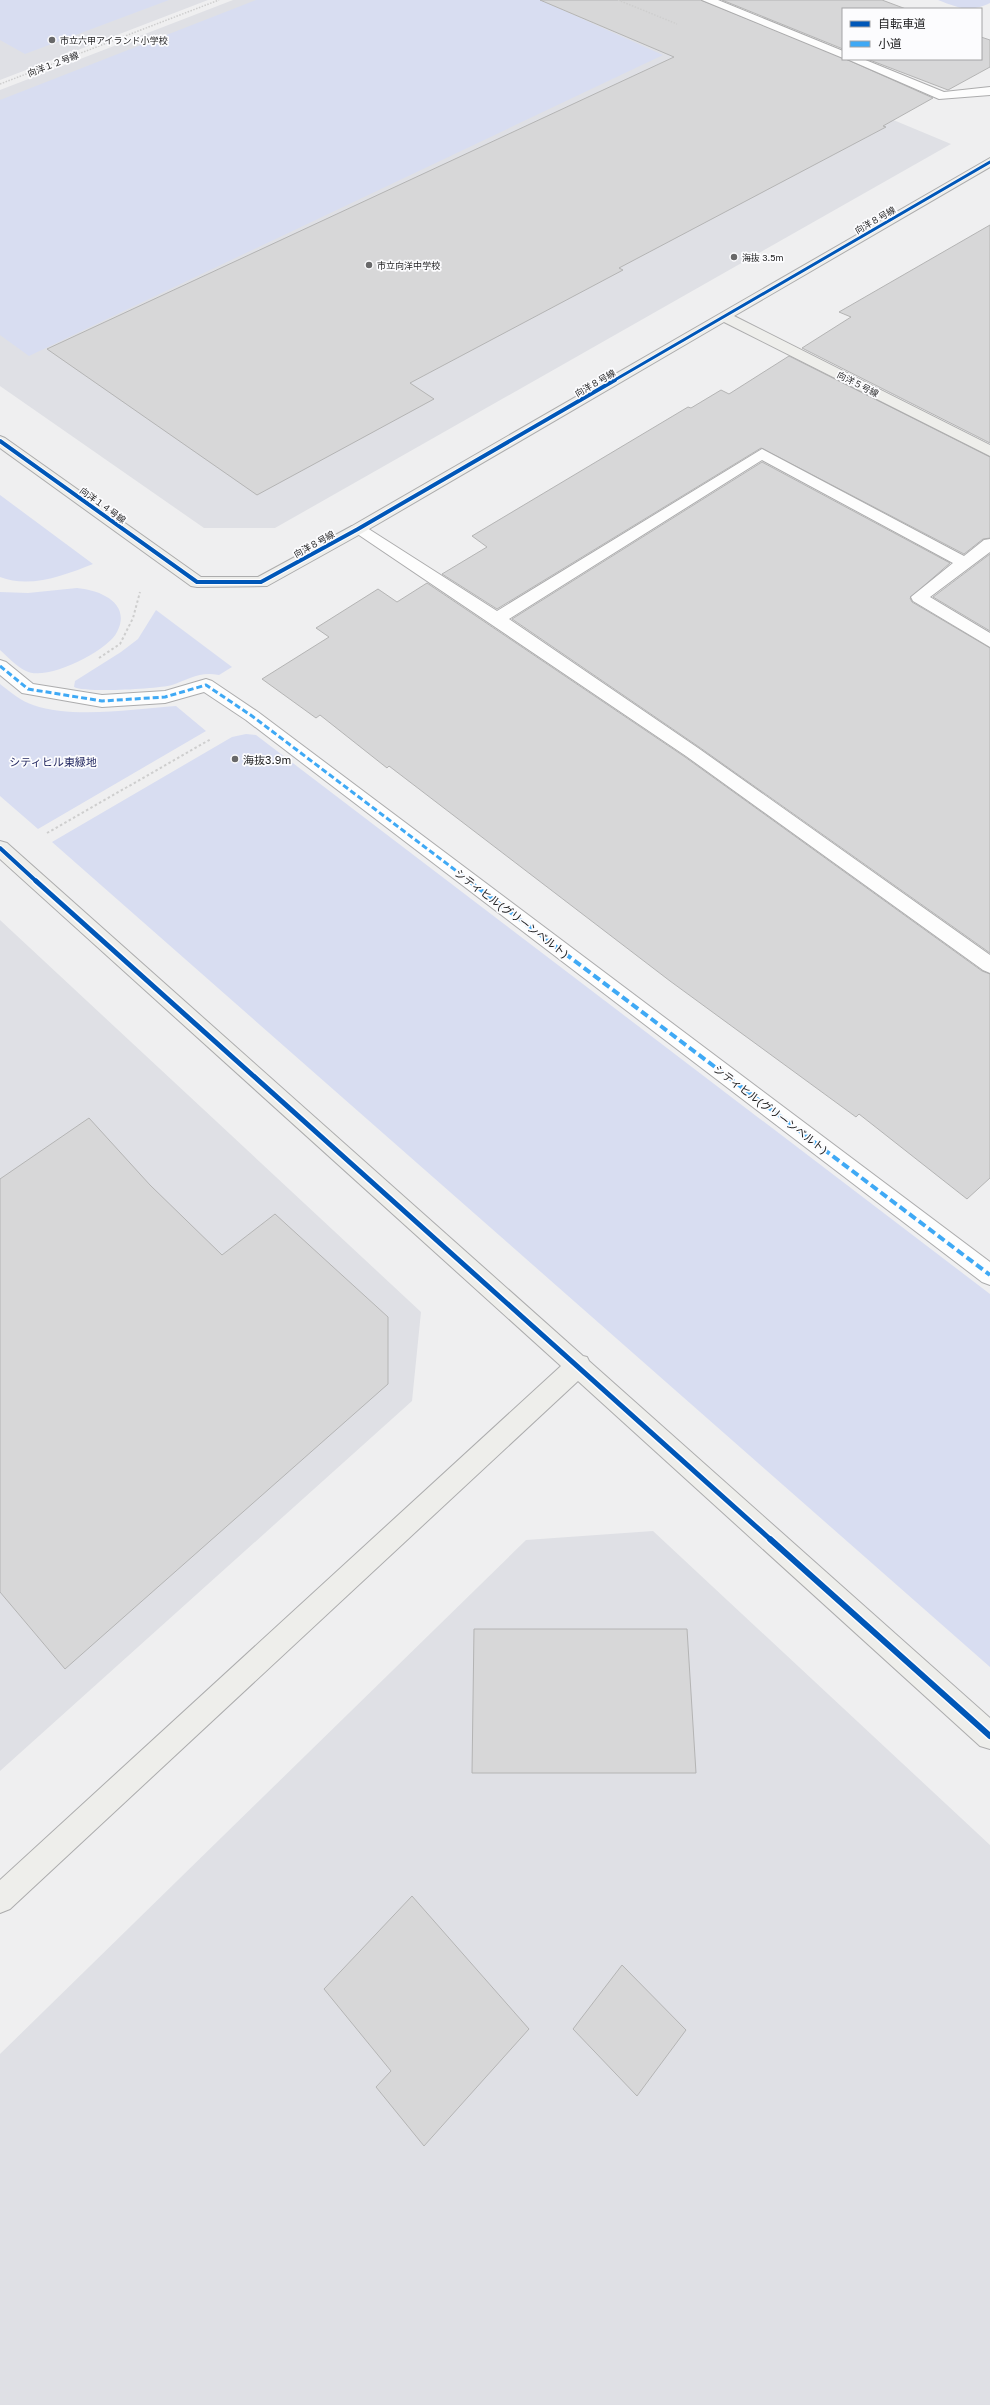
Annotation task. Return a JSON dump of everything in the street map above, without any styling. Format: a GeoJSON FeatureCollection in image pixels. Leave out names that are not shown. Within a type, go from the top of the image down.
{"type":"FeatureCollection","features":[{"type":"Feature","properties":{"kind":"street"},"geometry":{"type":"LineString","coordinates":[[708,0],[842,55]]}},
{"type":"Feature","properties":{"kind":"street"},"geometry":{"type":"LineString","coordinates":[[855,60],[943,96],[990,91]]}},
{"type":"Feature","properties":{"kind":"street","name":"向洋８号線"},"geometry":{"type":"LineString","coordinates":[[197,582],[261,582],[358,529],[990,162]]}},
{"type":"Feature","properties":{"kind":"street","name":"向洋５号線"},"geometry":{"type":"LineString","coordinates":[[725,317],[990,451]]}},
{"type":"Feature","properties":{"kind":"street","name":"向洋１４号線"},"geometry":{"type":"LineString","coordinates":[[0,441],[197,582]]}},
{"type":"Feature","properties":{"kind":"street"},"geometry":{"type":"LineString","coordinates":[[497,619],[762,454],[964,563]]}},
{"type":"Feature","properties":{"kind":"street"},"geometry":{"type":"LineString","coordinates":[[358,529],[497,619],[692,752],[990,965]]}},
{"type":"Feature","properties":{"kind":"street"},"geometry":{"type":"LineString","coordinates":[[990,544],[919,598],[990,641]]}},
{"type":"Feature","properties":{"kind":"street","name":"シティヒル(グリーンベルト)"},"geometry":{"type":"LineString","coordinates":[[0,666],[28,689],[102,701],[165,697],[206,685],[252,716],[990,1275]]}},
{"type":"Feature","properties":{"kind":"street"},"geometry":{"type":"LineString","coordinates":[[0,848],[579,1365],[990,1736]]}},
{"type":"Feature","properties":{"kind":"street"},"geometry":{"type":"LineString","coordinates":[[0,1899],[579,1365]]}},
{"type":"Feature","properties":{"kind":"path"},"geometry":{"type":"LineString","coordinates":[[94,661],[120,644],[133,618],[141,588]]}},
{"type":"Feature","properties":{"kind":"path"},"geometry":{"type":"LineString","coordinates":[[42,836],[252,716]]}},
{"type":"Feature","properties":{"kind":"shaded area","name":"市立六甲アイランド小学校"},"geometry":{"type":"Polygon","coordinates":[[[0,0],[208,0],[0,80],[0,0]]]}},
{"type":"Feature","properties":{"kind":"shaded area","name":"市立向洋中学校"},"geometry":{"type":"Polygon","coordinates":[[[233,0],[605,0],[951,144],[275,528],[204,528],[0,386],[0,90],[233,0]]]}},
{"type":"Feature","properties":{"kind":"shaded area"},"geometry":{"type":"Polygon","coordinates":[[[0,920],[421,1312],[412,1401],[0,1771],[0,920]]]}},
{"type":"Feature","properties":{"kind":"shaded area"},"geometry":{"type":"Polygon","coordinates":[[[653,1531],[990,1845],[990,2405],[0,2405],[0,2054],[526,1540],[653,1531]]]}},
{"type":"Feature","properties":{"kind":"green space","name":"市立六甲アイランド小学校"},"geometry":{"type":"Polygon","coordinates":[[[0,0],[169,0],[25,54],[0,40],[0,0]]]}},
{"type":"Feature","properties":{"kind":"green space"},"geometry":{"type":"Polygon","coordinates":[[[256,0],[540,0],[663,55],[29,356],[0,335],[0,100],[256,0]]]}},
{"type":"Feature","properties":{"kind":"green space"},"geometry":{"type":"Polygon","coordinates":[[[938,0],[990,0],[990,3],[976,8],[964,8],[938,0]]]}},
{"type":"Feature","properties":{"kind":"green space"},"geometry":{"type":"Polygon","coordinates":[[[0,495],[93,564],[59,576],[35,581],[23,582],[0,577],[0,495]]]}},
{"type":"Feature","properties":{"kind":"green space"},"geometry":{"type":"Polygon","coordinates":[[[77,588],[86,589],[104,595],[117,606],[120,613],[121,622],[117,632],[102,648],[90,656],[61,669],[35,673],[26,671],[0,650],[0,592],[28,593],[77,588]]]}},
{"type":"Feature","properties":{"kind":"green space"},"geometry":{"type":"Polygon","coordinates":[[[156,610],[232,667],[219,675],[200,675],[172,685],[138,689],[106,690],[81,689],[74,687],[75,681],[121,652],[138,639],[156,610]]]}},
{"type":"Feature","properties":{"kind":"green space","name":"シティヒル東緑地"},"geometry":{"type":"Polygon","coordinates":[[[0,684],[24,701],[49,709],[104,712],[176,706],[206,731],[38,829],[0,796],[0,684]]]}},
{"type":"Feature","properties":{"kind":"green space"},"geometry":{"type":"Polygon","coordinates":[[[246,734],[256,735],[990,1294],[990,1667],[52,842],[232,737],[246,734]]]}},
{"type":"Feature","properties":{"kind":"building"},"geometry":{"type":"Polygon","coordinates":[[[540,0],[701,0],[842,57],[842,60],[848,60],[933,98],[883,126],[886,127],[619,268],[623,270],[410,383],[434,399],[257,495],[47,349],[674,57],[540,0]]]}},
{"type":"Feature","properties":{"kind":"building"},"geometry":{"type":"Polygon","coordinates":[[[722,0],[882,0],[903,8],[842,8],[842,49],[722,0]]]}},
{"type":"Feature","properties":{"kind":"building"},"geometry":{"type":"Polygon","coordinates":[[[982,37],[990,40],[990,67],[948,90],[870,60],[982,60],[982,37]]]}},
{"type":"Feature","properties":{"kind":"building"},"geometry":{"type":"Polygon","coordinates":[[[990,225],[990,443],[802,348],[851,317],[839,312],[990,225]]]}},
{"type":"Feature","properties":{"kind":"building"},"geometry":{"type":"Polygon","coordinates":[[[789,356],[990,457],[990,538],[983,539],[964,554],[761,448],[497,609],[442,574],[487,547],[472,536],[688,407],[691,408],[721,390],[729,394],[789,356]]]}},
{"type":"Feature","properties":{"kind":"building"},"geometry":{"type":"Polygon","coordinates":[[[762,462],[950,563],[910,598],[912,602],[990,648],[990,953],[699,747],[512,619],[762,462]]]}},
{"type":"Feature","properties":{"kind":"building"},"geometry":{"type":"Polygon","coordinates":[[[990,554],[990,631],[933,597],[990,554]]]}},
{"type":"Feature","properties":{"kind":"building"},"geometry":{"type":"Polygon","coordinates":[[[427,583],[685,757],[982,971],[990,974],[990,1178],[967,1199],[859,1114],[856,1117],[670,981],[389,766],[387,768],[320,715],[316,718],[262,679],[329,637],[316,628],[378,589],[397,602],[427,583]]]}},
{"type":"Feature","properties":{"kind":"building"},"geometry":{"type":"Polygon","coordinates":[[[89,1118],[150,1185],[222,1255],[275,1214],[388,1317],[388,1384],[65,1669],[0,1592],[0,1179],[89,1118]]]}},
{"type":"Feature","properties":{"kind":"building"},"geometry":{"type":"Polygon","coordinates":[[[474,1629],[687,1629],[696,1773],[472,1773],[474,1629]]]}},
{"type":"Feature","properties":{"kind":"building"},"geometry":{"type":"Polygon","coordinates":[[[412,1896],[529,2029],[424,2146],[376,2087],[391,2071],[324,1989],[412,1896]]]}},
{"type":"Feature","properties":{"kind":"building"},"geometry":{"type":"Polygon","coordinates":[[[622,1965],[686,2030],[637,2096],[573,2029],[622,1965]]]}},
{"type":"Feature","properties":{"kind":"marked path"},"geometry":{"type":"LineString","coordinates":[[0,666],[28,689],[102,701],[165,697],[206,685],[252,716],[990,1275]]}},
{"type":"Feature","properties":{"kind":"cycle path"},"geometry":{"type":"LineString","coordinates":[[0,441],[197,582],[261,582],[358,529],[990,162]]}},
{"type":"Feature","properties":{"kind":"cycle path"},"geometry":{"type":"LineString","coordinates":[[0,848],[990,1736]]}},
{"type":"Feature","properties":{"kind":"place","name":"市立六甲アイランド小学校"},"geometry":{"type":"Point","coordinates":[52,40]}},
{"type":"Feature","properties":{"kind":"place","name":"海抜 3.5m"},"geometry":{"type":"Point","coordinates":[734,257]}},
{"type":"Feature","properties":{"kind":"place","name":"市立向洋中学校"},"geometry":{"type":"Point","coordinates":[369,265]}},
{"type":"Feature","properties":{"kind":"place","name":"海抜3.9m"},"geometry":{"type":"Point","coordinates":[235,759]}}]}
